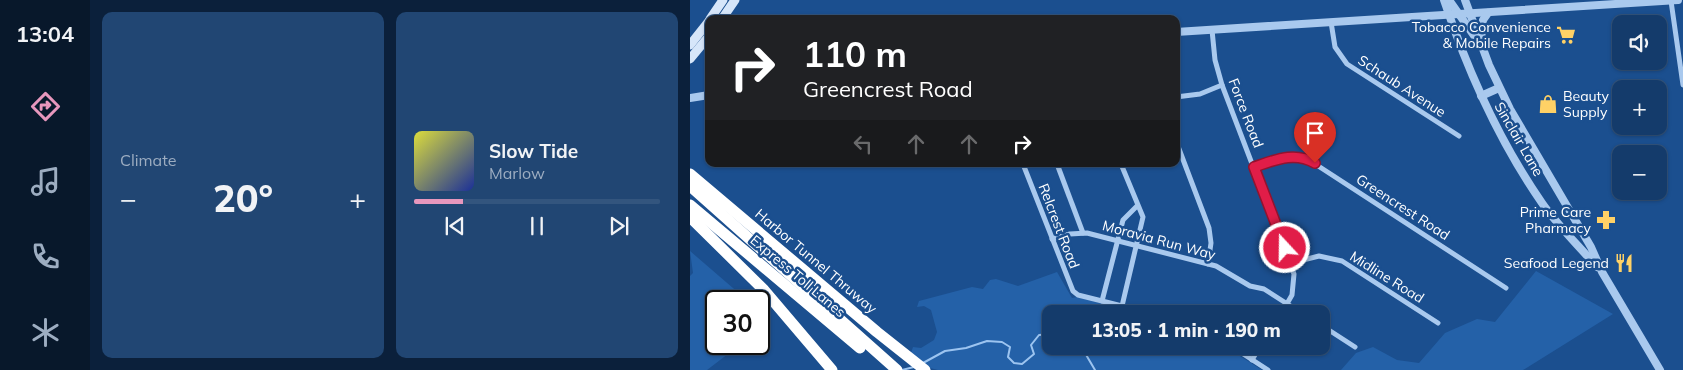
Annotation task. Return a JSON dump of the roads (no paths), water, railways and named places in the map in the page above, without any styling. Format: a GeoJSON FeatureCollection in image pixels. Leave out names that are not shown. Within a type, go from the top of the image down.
{"type":"FeatureCollection","features":[{"type":"Feature","properties":{"kind":"highway","name":"Harbor Tunnel Thruway"},"geometry":{"type":"LineString","coordinates":[[690,174],[925,370]]}},
{"type":"Feature","properties":{"kind":"highway","name":"Express Toll Lanes"},"geometry":{"type":"LineString","coordinates":[[690,186],[825,305],[848,333],[886,370]]}},
{"type":"Feature","properties":{"kind":"highway"},"geometry":{"type":"LineString","coordinates":[[690,197],[848,333]]}},
{"type":"Feature","properties":{"kind":"highway","name":"Express Toll Lanes"},"geometry":{"type":"LineString","coordinates":[[690,205],[896,370]]}},
{"type":"Feature","properties":{"kind":"highway"},"geometry":{"type":"LineString","coordinates":[[690,217],[764,290],[832,370]]}},
{"type":"Feature","properties":{"kind":"main road"},"geometry":{"type":"LineString","coordinates":[[713,15],[723,0]]}},
{"type":"Feature","properties":{"kind":"main road"},"geometry":{"type":"LineString","coordinates":[[725,15],[735,0]]}},
{"type":"Feature","properties":{"kind":"main road"},"geometry":{"type":"LineString","coordinates":[[690,45],[703,37]]}},
{"type":"Feature","properties":{"kind":"main road"},"geometry":{"type":"LineString","coordinates":[[690,59],[703,37]]}},
{"type":"Feature","properties":{"kind":"street","name":"Sinclair Lane"},"geometry":{"type":"LineString","coordinates":[[1444,0],[1481,96],[1507,146],[1542,203],[1602,272]]}},
{"type":"Feature","properties":{"kind":"street"},"geometry":{"type":"LineString","coordinates":[[1449,0],[1481,44]]}},
{"type":"Feature","properties":{"kind":"street","name":"Sinclair Lane"},"geometry":{"type":"LineString","coordinates":[[1465,0],[1499,88],[1518,124],[1592,247],[1602,272],[1660,370]]}},
{"type":"Feature","properties":{"kind":"street"},"geometry":{"type":"LineString","coordinates":[[1180,32],[1674,0],[1683,84]]}},
{"type":"Feature","properties":{"kind":"street"},"geometry":{"type":"LineString","coordinates":[[1481,44],[1483,20],[1488,13]]}},
{"type":"Feature","properties":{"kind":"street","name":"Schaub Avenue"},"geometry":{"type":"LineString","coordinates":[[1331,22],[1335,47],[1348,64],[1458,136]]}},
{"type":"Feature","properties":{"kind":"street","name":"Force Road"},"geometry":{"type":"LineString","coordinates":[[1212,30],[1222,85],[1291,264],[1294,287],[1287,303]]}},
{"type":"Feature","properties":{"kind":"street"},"geometry":{"type":"LineString","coordinates":[[1180,96],[1200,94],[1222,85]]}},
{"type":"Feature","properties":{"kind":"street"},"geometry":{"type":"LineString","coordinates":[[1481,96],[1499,88]]}},
{"type":"Feature","properties":{"kind":"street"},"geometry":{"type":"LineString","coordinates":[[690,98],[705,96]]}},
{"type":"Feature","properties":{"kind":"street"},"geometry":{"type":"LineString","coordinates":[[1180,152],[1209,228],[1211,243],[1208,264]]}},
{"type":"Feature","properties":{"kind":"street","name":"Greencrest Road"},"geometry":{"type":"LineString","coordinates":[[1254,167],[1282,158],[1298,157],[1309,160],[1506,288]]}},
{"type":"Feature","properties":{"kind":"street","name":"Relcrest Road"},"geometry":{"type":"LineString","coordinates":[[1024,167],[1071,288],[1078,295],[1102,301]]}},
{"type":"Feature","properties":{"kind":"street"},"geometry":{"type":"LineString","coordinates":[[1058,167],[1083,232]]}},
{"type":"Feature","properties":{"kind":"street"},"geometry":{"type":"LineString","coordinates":[[1122,167],[1143,217],[1122,305]]}},
{"type":"Feature","properties":{"kind":"street"},"geometry":{"type":"LineString","coordinates":[[1118,305],[1102,301],[1123,220],[1137,206]]}},
{"type":"Feature","properties":{"kind":"street","name":"Moravia Run Way"},"geometry":{"type":"LineString","coordinates":[[1052,239],[1083,232],[1208,264],[1257,288],[1264,289],[1290,305]]}},
{"type":"Feature","properties":{"kind":"street","name":"Midline Road"},"geometry":{"type":"LineString","coordinates":[[1291,264],[1320,256],[1342,261],[1438,323]]}},
{"type":"Feature","properties":{"kind":"street"},"geometry":{"type":"LineString","coordinates":[[1330,331],[1355,347]]}},
{"type":"Feature","properties":{"kind":"street"},"geometry":{"type":"LineString","coordinates":[[1244,355],[1268,370]]}},
{"type":"Feature","properties":{"kind":"street"},"geometry":{"type":"LineString","coordinates":[[1252,360],[1255,355]]}},
{"type":"Feature","properties":{"kind":"waterway"},"geometry":{"type":"LineString","coordinates":[[923,363],[945,351],[966,348],[987,341],[1002,342],[1010,347],[1008,357],[1014,363],[1022,364],[1034,354],[1031,345],[1039,335],[1042,335]]}},
{"type":"Feature","properties":{"kind":"waterway"},"geometry":{"type":"LineString","coordinates":[[1086,355],[1095,370]]}},
{"type":"Feature","properties":{"kind":"waterway"},"geometry":{"type":"LineString","coordinates":[[902,370],[914,367]]}},
{"type":"Feature","properties":{"kind":"place","name":"Tobacco Convenience & Mobile Repairs"},"geometry":{"type":"Point","coordinates":[1566,35]}},
{"type":"Feature","properties":{"kind":"place","name":"Beauty Supply"},"geometry":{"type":"Point","coordinates":[1548,104]}},
{"type":"Feature","properties":{"kind":"place","name":"Prime Care Pharmacy"},"geometry":{"type":"Point","coordinates":[1606,220]}},
{"type":"Feature","properties":{"kind":"place","name":"Seafood Legend"},"geometry":{"type":"Point","coordinates":[1624,263]}}]}
